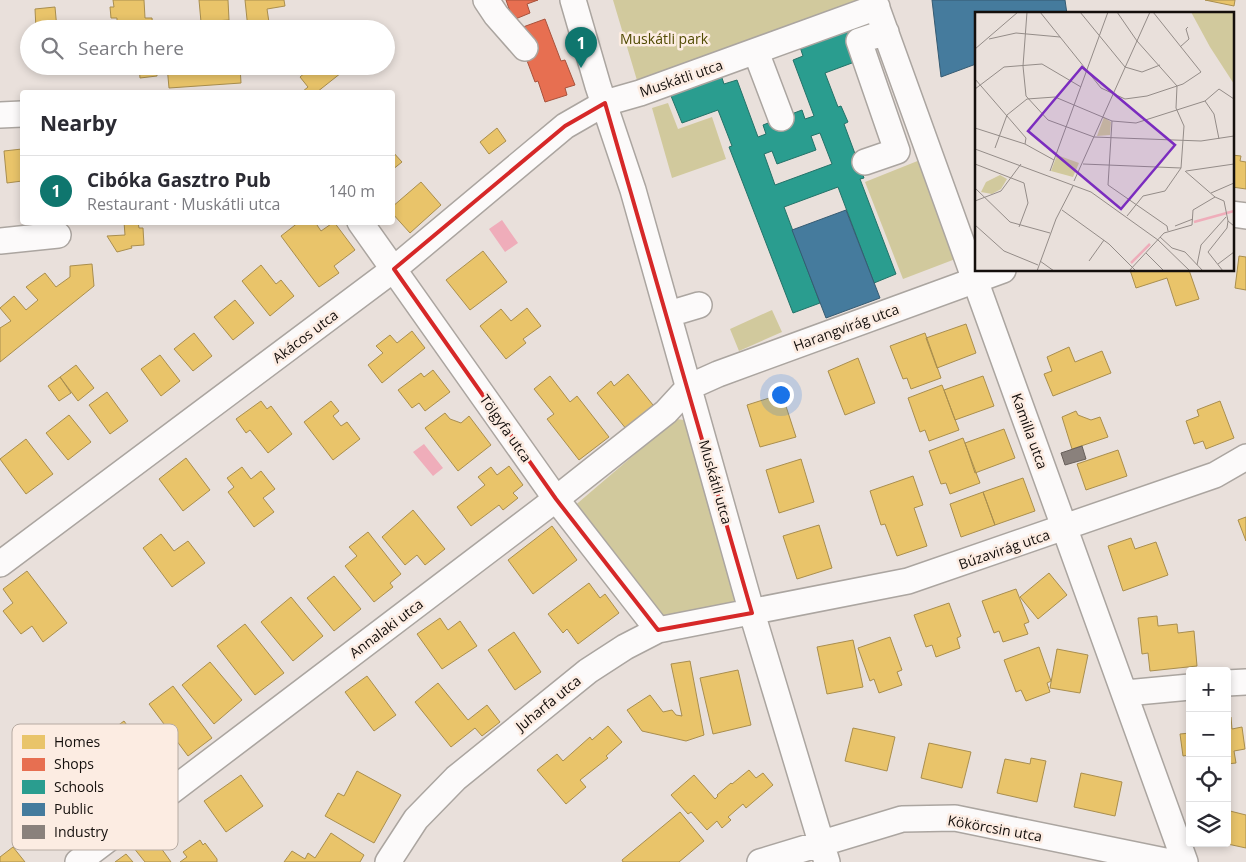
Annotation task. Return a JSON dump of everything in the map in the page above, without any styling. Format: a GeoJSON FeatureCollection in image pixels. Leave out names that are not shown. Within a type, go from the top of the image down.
{"type":"FeatureCollection","features":[{"type":"Feature","properties":{"kind":"street"},"geometry":{"type":"LineString","coordinates":[[486,0],[496,15],[525,48]]}},
{"type":"Feature","properties":{"kind":"street","name":"Kamilla utca"},"geometry":{"type":"LineString","coordinates":[[876,4],[1126,693],[1185,862]]}},
{"type":"Feature","properties":{"kind":"street","name":"Muskátli utca"},"geometry":{"type":"LineString","coordinates":[[605,103],[640,93],[756,52],[876,4]]}},
{"type":"Feature","properties":{"kind":"street","name":"Muskátli utca"},"geometry":{"type":"LineString","coordinates":[[568,5],[605,103],[669,314],[752,613],[824,853]]}},
{"type":"Feature","properties":{"kind":"street"},"geometry":{"type":"LineString","coordinates":[[865,162],[897,150],[859,41],[886,32]]}},
{"type":"Feature","properties":{"kind":"street"},"geometry":{"type":"LineString","coordinates":[[756,52],[781,118]]}},
{"type":"Feature","properties":{"kind":"street","name":"Akácos utca"},"geometry":{"type":"LineString","coordinates":[[0,564],[394,269],[565,126],[605,103]]}},
{"type":"Feature","properties":{"kind":"street"},"geometry":{"type":"LineString","coordinates":[[0,115],[20,114]]}},
{"type":"Feature","properties":{"kind":"street","name":"Tölgyfa utca"},"geometry":{"type":"LineString","coordinates":[[362,225],[556,499],[658,630]]}},
{"type":"Feature","properties":{"kind":"street"},"geometry":{"type":"LineString","coordinates":[[0,241],[58,235]]}},
{"type":"Feature","properties":{"kind":"street","name":"Harangvirág utca"},"geometry":{"type":"LineString","coordinates":[[689,387],[718,374],[1000,271]]}},
{"type":"Feature","properties":{"kind":"street"},"geometry":{"type":"LineString","coordinates":[[669,314],[699,305]]}},
{"type":"Feature","properties":{"kind":"street","name":"Annalaki utca"},"geometry":{"type":"LineString","coordinates":[[178,786],[556,499],[666,412],[689,387]]}},
{"type":"Feature","properties":{"kind":"street","name":"Búzavirág utca"},"geometry":{"type":"LineString","coordinates":[[752,613],[908,581],[1216,475],[1246,457]]}},
{"type":"Feature","properties":{"kind":"street","name":"Juharfa utca"},"geometry":{"type":"LineString","coordinates":[[388,862],[416,819],[456,778],[588,671],[625,647],[658,630],[752,613]]}},
{"type":"Feature","properties":{"kind":"street"},"geometry":{"type":"LineString","coordinates":[[1231,683],[1246,682]]}},
{"type":"Feature","properties":{"kind":"street"},"geometry":{"type":"LineString","coordinates":[[1126,693],[1186,687]]}},
{"type":"Feature","properties":{"kind":"street","name":"Kökörcsin utca"},"geometry":{"type":"LineString","coordinates":[[760,862],[824,853],[902,819],[956,818],[1170,862]]}},
{"type":"Feature","properties":{"kind":"street","name":"Annalaki utca"},"geometry":{"type":"LineString","coordinates":[[78,862],[94,850]]}},
{"type":"Feature","properties":{"kind":"highlighted area"},"geometry":{"type":"Polygon","coordinates":[[[605,103],[752,613],[658,630],[556,499],[394,269],[565,126],[605,103]]]}},
{"type":"Feature","properties":{"kind":"green space","name":"Muskátli park"},"geometry":{"type":"Polygon","coordinates":[[[613,0],[865,0],[639,87],[613,0]]]}},
{"type":"Feature","properties":{"kind":"green space"},"geometry":{"type":"Polygon","coordinates":[[[668,103],[678,129],[712,117],[726,159],[672,178],[652,108],[668,103]]]}},
{"type":"Feature","properties":{"kind":"green space"},"geometry":{"type":"Polygon","coordinates":[[[920,160],[958,258],[903,279],[865,182],[920,160]]]}},
{"type":"Feature","properties":{"kind":"green space"},"geometry":{"type":"Polygon","coordinates":[[[772,310],[782,332],[739,351],[730,329],[772,310]]]}},
{"type":"Feature","properties":{"kind":"green space"},"geometry":{"type":"Polygon","coordinates":[[[676,419],[693,421],[743,605],[661,620],[572,508],[676,419]]]}},
{"type":"Feature","properties":{"kind":"shaded area"},"geometry":{"type":"Polygon","coordinates":[[[502,220],[518,243],[505,252],[489,229],[502,220]]]}},
{"type":"Feature","properties":{"kind":"shaded area"},"geometry":{"type":"Polygon","coordinates":[[[424,444],[443,468],[433,476],[413,452],[424,444]]]}},
{"type":"Feature","properties":{"kind":"building: Homes"},"geometry":{"type":"Polygon","coordinates":[[[113,0],[144,0],[145,18],[152,18],[152,20],[117,20],[117,18],[111,18],[110,7],[114,7],[113,0]]]}},
{"type":"Feature","properties":{"kind":"building: Homes"},"geometry":{"type":"Polygon","coordinates":[[[199,0],[228,0],[229,20],[201,20],[199,0]]]}},
{"type":"Feature","properties":{"kind":"building: Homes"},"geometry":{"type":"Polygon","coordinates":[[[245,0],[284,0],[285,6],[267,9],[269,20],[247,20],[245,0]]]}},
{"type":"Feature","properties":{"kind":"building: Homes"},"geometry":{"type":"Polygon","coordinates":[[[1205,0],[1235,0],[1234,6],[1205,0]]]}},
{"type":"Feature","properties":{"kind":"building: Homes"},"geometry":{"type":"Polygon","coordinates":[[[55,7],[56,20],[36,20],[35,9],[55,7]]]}},
{"type":"Feature","properties":{"kind":"building: Homes"},"geometry":{"type":"Polygon","coordinates":[[[140,75],[157,75],[157,76],[140,78],[140,75]]]}},
{"type":"Feature","properties":{"kind":"building: Homes"},"geometry":{"type":"Polygon","coordinates":[[[168,75],[241,75],[241,83],[169,88],[168,75]]]}},
{"type":"Feature","properties":{"kind":"building: Homes"},"geometry":{"type":"Polygon","coordinates":[[[302,75],[338,75],[320,90],[304,90],[308,87],[300,77],[302,75]]]}},
{"type":"Feature","properties":{"kind":"building: Homes"},"geometry":{"type":"Polygon","coordinates":[[[497,128],[506,141],[489,154],[480,142],[497,128]]]}},
{"type":"Feature","properties":{"kind":"building: Homes"},"geometry":{"type":"Polygon","coordinates":[[[20,149],[20,181],[7,183],[4,151],[20,149]]]}},
{"type":"Feature","properties":{"kind":"building: Homes"},"geometry":{"type":"Polygon","coordinates":[[[395,154],[402,162],[395,168],[395,154]]]}},
{"type":"Feature","properties":{"kind":"building: Homes"},"geometry":{"type":"Polygon","coordinates":[[[1234,155],[1241,156],[1240,161],[1246,162],[1246,189],[1234,187],[1234,155]]]}},
{"type":"Feature","properties":{"kind":"building: Homes"},"geometry":{"type":"Polygon","coordinates":[[[421,182],[441,205],[410,233],[395,216],[395,204],[421,182]]]}},
{"type":"Feature","properties":{"kind":"building: Homes"},"geometry":{"type":"Polygon","coordinates":[[[124,225],[138,225],[139,228],[143,228],[144,245],[131,246],[132,248],[117,252],[107,236],[125,235],[124,225]]]}},
{"type":"Feature","properties":{"kind":"building: Homes"},"geometry":{"type":"Polygon","coordinates":[[[295,225],[317,225],[321,231],[330,225],[336,225],[355,250],[334,266],[339,273],[319,287],[281,236],[295,225]]]}},
{"type":"Feature","properties":{"kind":"building: Homes"},"geometry":{"type":"Polygon","coordinates":[[[483,251],[507,282],[470,310],[446,280],[483,251]]]}},
{"type":"Feature","properties":{"kind":"building: Homes"},"geometry":{"type":"Polygon","coordinates":[[[1239,256],[1246,257],[1246,290],[1235,288],[1239,256]]]}},
{"type":"Feature","properties":{"kind":"building: Homes"},"geometry":{"type":"Polygon","coordinates":[[[92,264],[94,286],[0,362],[0,328],[11,321],[0,308],[14,296],[26,310],[38,300],[26,287],[45,273],[56,287],[70,277],[70,266],[92,264]]]}},
{"type":"Feature","properties":{"kind":"building: Homes"},"geometry":{"type":"Polygon","coordinates":[[[261,265],[276,284],[281,280],[294,296],[270,316],[242,281],[261,265]]]}},
{"type":"Feature","properties":{"kind":"building: Homes"},"geometry":{"type":"Polygon","coordinates":[[[1130,271],[1189,271],[1199,299],[1176,306],[1167,278],[1136,288],[1130,271]]]}},
{"type":"Feature","properties":{"kind":"building: Homes"},"geometry":{"type":"Polygon","coordinates":[[[235,300],[254,323],[233,340],[214,317],[235,300]]]}},
{"type":"Feature","properties":{"kind":"building: Homes"},"geometry":{"type":"Polygon","coordinates":[[[527,308],[541,326],[523,339],[526,343],[506,359],[480,326],[501,309],[511,321],[527,308]]]}},
{"type":"Feature","properties":{"kind":"building: Homes"},"geometry":{"type":"Polygon","coordinates":[[[966,324],[976,353],[937,368],[926,338],[966,324]]]}},
{"type":"Feature","properties":{"kind":"building: Homes"},"geometry":{"type":"Polygon","coordinates":[[[412,331],[425,348],[382,383],[368,365],[383,353],[376,346],[390,335],[397,343],[412,331]]]}},
{"type":"Feature","properties":{"kind":"building: Homes"},"geometry":{"type":"Polygon","coordinates":[[[194,333],[212,356],[193,371],[174,349],[194,333]]]}},
{"type":"Feature","properties":{"kind":"building: Homes"},"geometry":{"type":"Polygon","coordinates":[[[925,333],[941,378],[911,389],[907,378],[903,379],[890,346],[925,333]]]}},
{"type":"Feature","properties":{"kind":"building: Homes"},"geometry":{"type":"Polygon","coordinates":[[[1069,347],[1075,362],[1102,351],[1111,373],[1053,396],[1044,374],[1052,371],[1047,357],[1069,347]]]}},
{"type":"Feature","properties":{"kind":"building: Homes"},"geometry":{"type":"Polygon","coordinates":[[[160,355],[180,381],[161,396],[141,369],[160,355]]]}},
{"type":"Feature","properties":{"kind":"building: Homes"},"geometry":{"type":"Polygon","coordinates":[[[858,358],[875,403],[845,415],[828,371],[858,358]]]}},
{"type":"Feature","properties":{"kind":"building: Homes"},"geometry":{"type":"Polygon","coordinates":[[[76,365],[94,388],[78,401],[60,377],[76,365]]]}},
{"type":"Feature","properties":{"kind":"building: Homes"},"geometry":{"type":"Polygon","coordinates":[[[433,370],[450,392],[425,411],[419,403],[412,408],[398,390],[421,373],[424,377],[433,370]]]}},
{"type":"Feature","properties":{"kind":"building: Homes"},"geometry":{"type":"Polygon","coordinates":[[[628,374],[653,405],[627,430],[597,393],[611,381],[614,386],[628,374]]]}},
{"type":"Feature","properties":{"kind":"building: Homes"},"geometry":{"type":"Polygon","coordinates":[[[550,376],[570,402],[577,396],[609,437],[579,460],[547,419],[554,414],[534,389],[550,376]]]}},
{"type":"Feature","properties":{"kind":"building: Homes"},"geometry":{"type":"Polygon","coordinates":[[[983,376],[994,406],[955,420],[944,390],[983,376]]]}},
{"type":"Feature","properties":{"kind":"building: Homes"},"geometry":{"type":"Polygon","coordinates":[[[60,377],[71,393],[59,401],[48,386],[60,377]]]}},
{"type":"Feature","properties":{"kind":"building: Homes"},"geometry":{"type":"Polygon","coordinates":[[[942,385],[959,430],[929,441],[925,430],[920,432],[908,398],[942,385]]]}},
{"type":"Feature","properties":{"kind":"building: Homes"},"geometry":{"type":"Polygon","coordinates":[[[107,392],[128,421],[110,434],[89,405],[107,392]]]}},
{"type":"Feature","properties":{"kind":"building: Homes"},"geometry":{"type":"Polygon","coordinates":[[[782,394],[796,437],[760,447],[747,405],[782,394]]]}},
{"type":"Feature","properties":{"kind":"building: Homes"},"geometry":{"type":"Polygon","coordinates":[[[261,401],[267,409],[271,406],[292,434],[268,453],[250,430],[246,433],[236,419],[261,401]]]}},
{"type":"Feature","properties":{"kind":"building: Homes"},"geometry":{"type":"Polygon","coordinates":[[[331,401],[339,411],[333,416],[341,426],[347,422],[360,439],[333,460],[304,422],[331,401]]]}},
{"type":"Feature","properties":{"kind":"building: Homes"},"geometry":{"type":"Polygon","coordinates":[[[1220,401],[1234,438],[1206,449],[1203,441],[1194,444],[1186,421],[1199,416],[1197,410],[1220,401]]]}},
{"type":"Feature","properties":{"kind":"building: Homes"},"geometry":{"type":"Polygon","coordinates":[[[1076,411],[1078,415],[1091,420],[1100,417],[1108,437],[1072,449],[1062,417],[1076,411]]]}},
{"type":"Feature","properties":{"kind":"building: Homes"},"geometry":{"type":"Polygon","coordinates":[[[445,413],[450,419],[461,423],[469,416],[491,445],[458,471],[425,428],[445,413]]]}},
{"type":"Feature","properties":{"kind":"building: Homes"},"geometry":{"type":"Polygon","coordinates":[[[69,415],[91,442],[68,460],[46,433],[69,415]]]}},
{"type":"Feature","properties":{"kind":"building: Homes"},"geometry":{"type":"Polygon","coordinates":[[[1004,429],[1015,458],[975,473],[965,443],[1004,429]]]}},
{"type":"Feature","properties":{"kind":"building: Homes"},"geometry":{"type":"Polygon","coordinates":[[[963,438],[980,483],[950,494],[946,483],[941,484],[929,451],[963,438]]]}},
{"type":"Feature","properties":{"kind":"building: Homes"},"geometry":{"type":"Polygon","coordinates":[[[26,439],[53,474],[26,494],[0,459],[26,439]]]}},
{"type":"Feature","properties":{"kind":"building: Homes"},"geometry":{"type":"Polygon","coordinates":[[[1118,450],[1127,476],[1086,490],[1077,464],[1118,450]]]}},
{"type":"Feature","properties":{"kind":"building: Homes"},"geometry":{"type":"Polygon","coordinates":[[[186,458],[210,490],[183,511],[159,479],[186,458]]]}},
{"type":"Feature","properties":{"kind":"building: Homes"},"geometry":{"type":"Polygon","coordinates":[[[801,459],[814,502],[779,513],[766,470],[801,459]]]}},
{"type":"Feature","properties":{"kind":"building: Homes"},"geometry":{"type":"Polygon","coordinates":[[[509,466],[523,485],[513,493],[518,498],[503,510],[499,505],[471,526],[457,507],[485,485],[478,477],[491,467],[497,475],[509,466]]]}},
{"type":"Feature","properties":{"kind":"building: Homes"},"geometry":{"type":"Polygon","coordinates":[[[242,467],[251,479],[261,471],[275,489],[263,498],[274,512],[254,527],[228,492],[234,487],[227,478],[242,467]]]}},
{"type":"Feature","properties":{"kind":"building: Homes"},"geometry":{"type":"Polygon","coordinates":[[[913,476],[923,505],[914,508],[927,546],[897,556],[885,524],[881,525],[870,491],[913,476]]]}},
{"type":"Feature","properties":{"kind":"building: Homes"},"geometry":{"type":"Polygon","coordinates":[[[1023,478],[1035,511],[995,525],[983,492],[1023,478]]]}},
{"type":"Feature","properties":{"kind":"building: Homes"},"geometry":{"type":"Polygon","coordinates":[[[983,492],[995,525],[961,537],[950,504],[983,492]]]}},
{"type":"Feature","properties":{"kind":"building: Homes"},"geometry":{"type":"Polygon","coordinates":[[[413,510],[445,549],[425,565],[417,555],[405,565],[382,537],[413,510]]]}},
{"type":"Feature","properties":{"kind":"building: Homes"},"geometry":{"type":"Polygon","coordinates":[[[1246,517],[1246,541],[1238,520],[1246,517]]]}},
{"type":"Feature","properties":{"kind":"building: Homes"},"geometry":{"type":"Polygon","coordinates":[[[819,525],[832,568],[797,579],[783,536],[819,525]]]}},
{"type":"Feature","properties":{"kind":"building: Homes"},"geometry":{"type":"Polygon","coordinates":[[[552,526],[577,560],[533,594],[508,560],[552,526]]]}},
{"type":"Feature","properties":{"kind":"building: Homes"},"geometry":{"type":"Polygon","coordinates":[[[368,532],[401,574],[390,583],[393,587],[374,602],[345,566],[357,556],[349,547],[368,532]]]}},
{"type":"Feature","properties":{"kind":"building: Homes"},"geometry":{"type":"Polygon","coordinates":[[[161,534],[174,551],[188,541],[205,563],[172,587],[143,548],[161,534]]]}},
{"type":"Feature","properties":{"kind":"building: Homes"},"geometry":{"type":"Polygon","coordinates":[[[1131,538],[1135,549],[1156,542],[1168,575],[1123,591],[1108,546],[1131,538]]]}},
{"type":"Feature","properties":{"kind":"building: Homes"},"geometry":{"type":"Polygon","coordinates":[[[27,571],[67,623],[43,642],[32,626],[21,634],[3,611],[13,603],[3,589],[27,571]]]}},
{"type":"Feature","properties":{"kind":"building: Homes"},"geometry":{"type":"Polygon","coordinates":[[[1049,573],[1067,595],[1038,619],[1020,597],[1049,573]]]}},
{"type":"Feature","properties":{"kind":"building: Homes"},"geometry":{"type":"Polygon","coordinates":[[[334,576],[361,609],[334,631],[307,598],[334,576]]]}},
{"type":"Feature","properties":{"kind":"building: Homes"},"geometry":{"type":"Polygon","coordinates":[[[589,583],[600,598],[605,594],[619,613],[578,644],[567,629],[563,633],[548,614],[589,583]]]}},
{"type":"Feature","properties":{"kind":"building: Homes"},"geometry":{"type":"Polygon","coordinates":[[[1016,589],[1029,622],[1024,624],[1028,634],[1003,642],[999,631],[994,633],[982,601],[1016,589]]]}},
{"type":"Feature","properties":{"kind":"building: Homes"},"geometry":{"type":"Polygon","coordinates":[[[291,597],[323,636],[293,661],[261,622],[291,597]]]}},
{"type":"Feature","properties":{"kind":"building: Homes"},"geometry":{"type":"Polygon","coordinates":[[[949,603],[961,636],[957,638],[960,648],[936,657],[932,645],[926,647],[914,615],[949,603]]]}},
{"type":"Feature","properties":{"kind":"building: Homes"},"geometry":{"type":"Polygon","coordinates":[[[1157,616],[1158,626],[1177,624],[1178,633],[1194,631],[1197,666],[1150,671],[1148,653],[1142,654],[1138,618],[1157,616]]]}},
{"type":"Feature","properties":{"kind":"building: Homes"},"geometry":{"type":"Polygon","coordinates":[[[440,618],[448,630],[460,621],[477,646],[442,669],[417,634],[440,618]]]}},
{"type":"Feature","properties":{"kind":"building: Homes"},"geometry":{"type":"Polygon","coordinates":[[[245,624],[284,673],[255,695],[217,646],[245,624]]]}},
{"type":"Feature","properties":{"kind":"building: Homes"},"geometry":{"type":"Polygon","coordinates":[[[514,632],[541,672],[515,690],[488,650],[514,632]]]}},
{"type":"Feature","properties":{"kind":"building: Homes"},"geometry":{"type":"Polygon","coordinates":[[[890,637],[902,670],[897,672],[902,685],[879,693],[874,679],[870,681],[858,648],[890,637]]]}},
{"type":"Feature","properties":{"kind":"building: Homes"},"geometry":{"type":"Polygon","coordinates":[[[853,640],[863,687],[827,694],[817,647],[853,640]]]}},
{"type":"Feature","properties":{"kind":"building: Homes"},"geometry":{"type":"Polygon","coordinates":[[[1039,647],[1051,681],[1047,683],[1050,692],[1026,701],[1021,690],[1016,692],[1004,660],[1039,647]]]}},
{"type":"Feature","properties":{"kind":"building: Homes"},"geometry":{"type":"Polygon","coordinates":[[[1057,649],[1088,655],[1080,693],[1050,688],[1057,649]]]}},
{"type":"Feature","properties":{"kind":"building: Homes"},"geometry":{"type":"Polygon","coordinates":[[[690,661],[704,735],[686,741],[642,731],[627,710],[650,695],[663,712],[672,710],[676,715],[682,716],[671,664],[690,661]]]}},
{"type":"Feature","properties":{"kind":"building: Homes"},"geometry":{"type":"Polygon","coordinates":[[[210,662],[242,700],[214,724],[182,685],[210,662]]]}},
{"type":"Feature","properties":{"kind":"building: Homes"},"geometry":{"type":"Polygon","coordinates":[[[738,670],[751,725],[713,734],[700,678],[738,670]]]}},
{"type":"Feature","properties":{"kind":"building: Homes"},"geometry":{"type":"Polygon","coordinates":[[[367,676],[396,715],[374,731],[345,692],[367,676]]]}},
{"type":"Feature","properties":{"kind":"building: Homes"},"geometry":{"type":"Polygon","coordinates":[[[438,683],[468,720],[487,705],[500,722],[482,736],[475,728],[451,747],[415,702],[438,683]]]}},
{"type":"Feature","properties":{"kind":"building: Homes"},"geometry":{"type":"Polygon","coordinates":[[[173,686],[212,738],[188,756],[178,743],[178,724],[164,724],[149,704],[173,686]]]}},
{"type":"Feature","properties":{"kind":"building: Homes"},"geometry":{"type":"Polygon","coordinates":[[[1231,717],[1232,729],[1242,727],[1245,749],[1234,751],[1236,763],[1231,764],[1231,717]]]}},
{"type":"Feature","properties":{"kind":"building: Homes"},"geometry":{"type":"Polygon","coordinates":[[[608,726],[622,742],[606,756],[608,758],[580,780],[586,787],[566,804],[537,770],[557,754],[563,761],[590,737],[592,740],[608,726]]]}},
{"type":"Feature","properties":{"kind":"building: Homes"},"geometry":{"type":"Polygon","coordinates":[[[853,728],[895,737],[887,771],[845,761],[853,728]]]}},
{"type":"Feature","properties":{"kind":"building: Homes"},"geometry":{"type":"Polygon","coordinates":[[[1186,733],[1186,756],[1183,756],[1180,734],[1186,733]]]}},
{"type":"Feature","properties":{"kind":"building: Homes"},"geometry":{"type":"Polygon","coordinates":[[[929,743],[971,752],[962,788],[921,778],[929,743]]]}},
{"type":"Feature","properties":{"kind":"building: Homes"},"geometry":{"type":"Polygon","coordinates":[[[1031,758],[1046,761],[1037,802],[997,793],[1005,759],[1030,764],[1031,758]]]}},
{"type":"Feature","properties":{"kind":"building: Homes"},"geometry":{"type":"Polygon","coordinates":[[[749,770],[756,778],[763,773],[773,785],[746,808],[743,804],[728,817],[731,820],[722,828],[717,821],[707,830],[691,812],[688,814],[671,795],[694,775],[715,799],[731,783],[749,770]]]}},
{"type":"Feature","properties":{"kind":"building: Homes"},"geometry":{"type":"Polygon","coordinates":[[[357,771],[401,795],[374,843],[325,816],[338,793],[344,796],[357,771]]]}},
{"type":"Feature","properties":{"kind":"building: Homes"},"geometry":{"type":"Polygon","coordinates":[[[1081,773],[1122,782],[1115,816],[1074,807],[1081,773]]]}},
{"type":"Feature","properties":{"kind":"building: Homes"},"geometry":{"type":"Polygon","coordinates":[[[241,775],[263,806],[226,832],[204,801],[241,775]]]}},
{"type":"Feature","properties":{"kind":"building: Homes"},"geometry":{"type":"Polygon","coordinates":[[[1231,811],[1246,815],[1246,848],[1231,845],[1231,811]]]}},
{"type":"Feature","properties":{"kind":"building: Homes"},"geometry":{"type":"Polygon","coordinates":[[[680,812],[704,841],[679,862],[623,862],[622,860],[680,812]]]}},
{"type":"Feature","properties":{"kind":"building: Homes"},"geometry":{"type":"Polygon","coordinates":[[[331,833],[364,855],[360,862],[284,862],[292,851],[305,859],[308,853],[315,858],[331,833]]]}},
{"type":"Feature","properties":{"kind":"building: Homes"},"geometry":{"type":"Polygon","coordinates":[[[200,840],[203,845],[205,843],[217,859],[217,862],[180,862],[187,857],[183,852],[200,840]]]}},
{"type":"Feature","properties":{"kind":"building: Homes"},"geometry":{"type":"Polygon","coordinates":[[[12,848],[12,850],[15,850],[25,862],[0,862],[0,857],[12,848]]]}},
{"type":"Feature","properties":{"kind":"building: Homes"},"geometry":{"type":"Polygon","coordinates":[[[135,850],[162,850],[171,862],[145,862],[135,850]]]}},
{"type":"Feature","properties":{"kind":"building: Homes"},"geometry":{"type":"Polygon","coordinates":[[[126,854],[133,862],[115,862],[126,854]]]}},
{"type":"Feature","properties":{"kind":"building: Shops"},"geometry":{"type":"Polygon","coordinates":[[[506,0],[538,0],[527,4],[530,13],[513,20],[506,0]]]}},
{"type":"Feature","properties":{"kind":"building: Shops"},"geometry":{"type":"Polygon","coordinates":[[[545,19],[561,61],[565,60],[575,85],[565,88],[567,95],[545,102],[538,81],[535,82],[526,58],[534,55],[523,27],[545,19]]]}},
{"type":"Feature","properties":{"kind":"building: Schools"},"geometry":{"type":"Polygon","coordinates":[[[847,26],[860,60],[825,73],[838,107],[841,106],[848,122],[844,124],[864,178],[860,179],[896,274],[874,283],[838,187],[784,207],[820,303],[793,313],[729,147],[732,146],[718,110],[682,123],[669,91],[720,72],[724,84],[737,80],[758,137],[766,134],[763,125],[802,110],[805,119],[814,116],[793,60],[803,56],[799,44],[847,26]],[[820,133],[811,136],[816,150],[777,164],[772,151],[764,154],[775,185],[832,164],[820,133]]]}},
{"type":"Feature","properties":{"kind":"building: Public"},"geometry":{"type":"Polygon","coordinates":[[[932,0],[1065,0],[1067,12],[975,12],[975,64],[941,77],[932,0]]]}},
{"type":"Feature","properties":{"kind":"building: Public"},"geometry":{"type":"Polygon","coordinates":[[[846,210],[880,298],[826,318],[792,230],[846,210]]]}},
{"type":"Feature","properties":{"kind":"building: Industry"},"geometry":{"type":"Polygon","coordinates":[[[1082,446],[1086,459],[1065,465],[1061,453],[1082,446]]]}},
{"type":"Feature","properties":{"kind":"place","name":"Cibóka Gasztro Pub"},"geometry":{"type":"Point","coordinates":[581,68]}}]}
